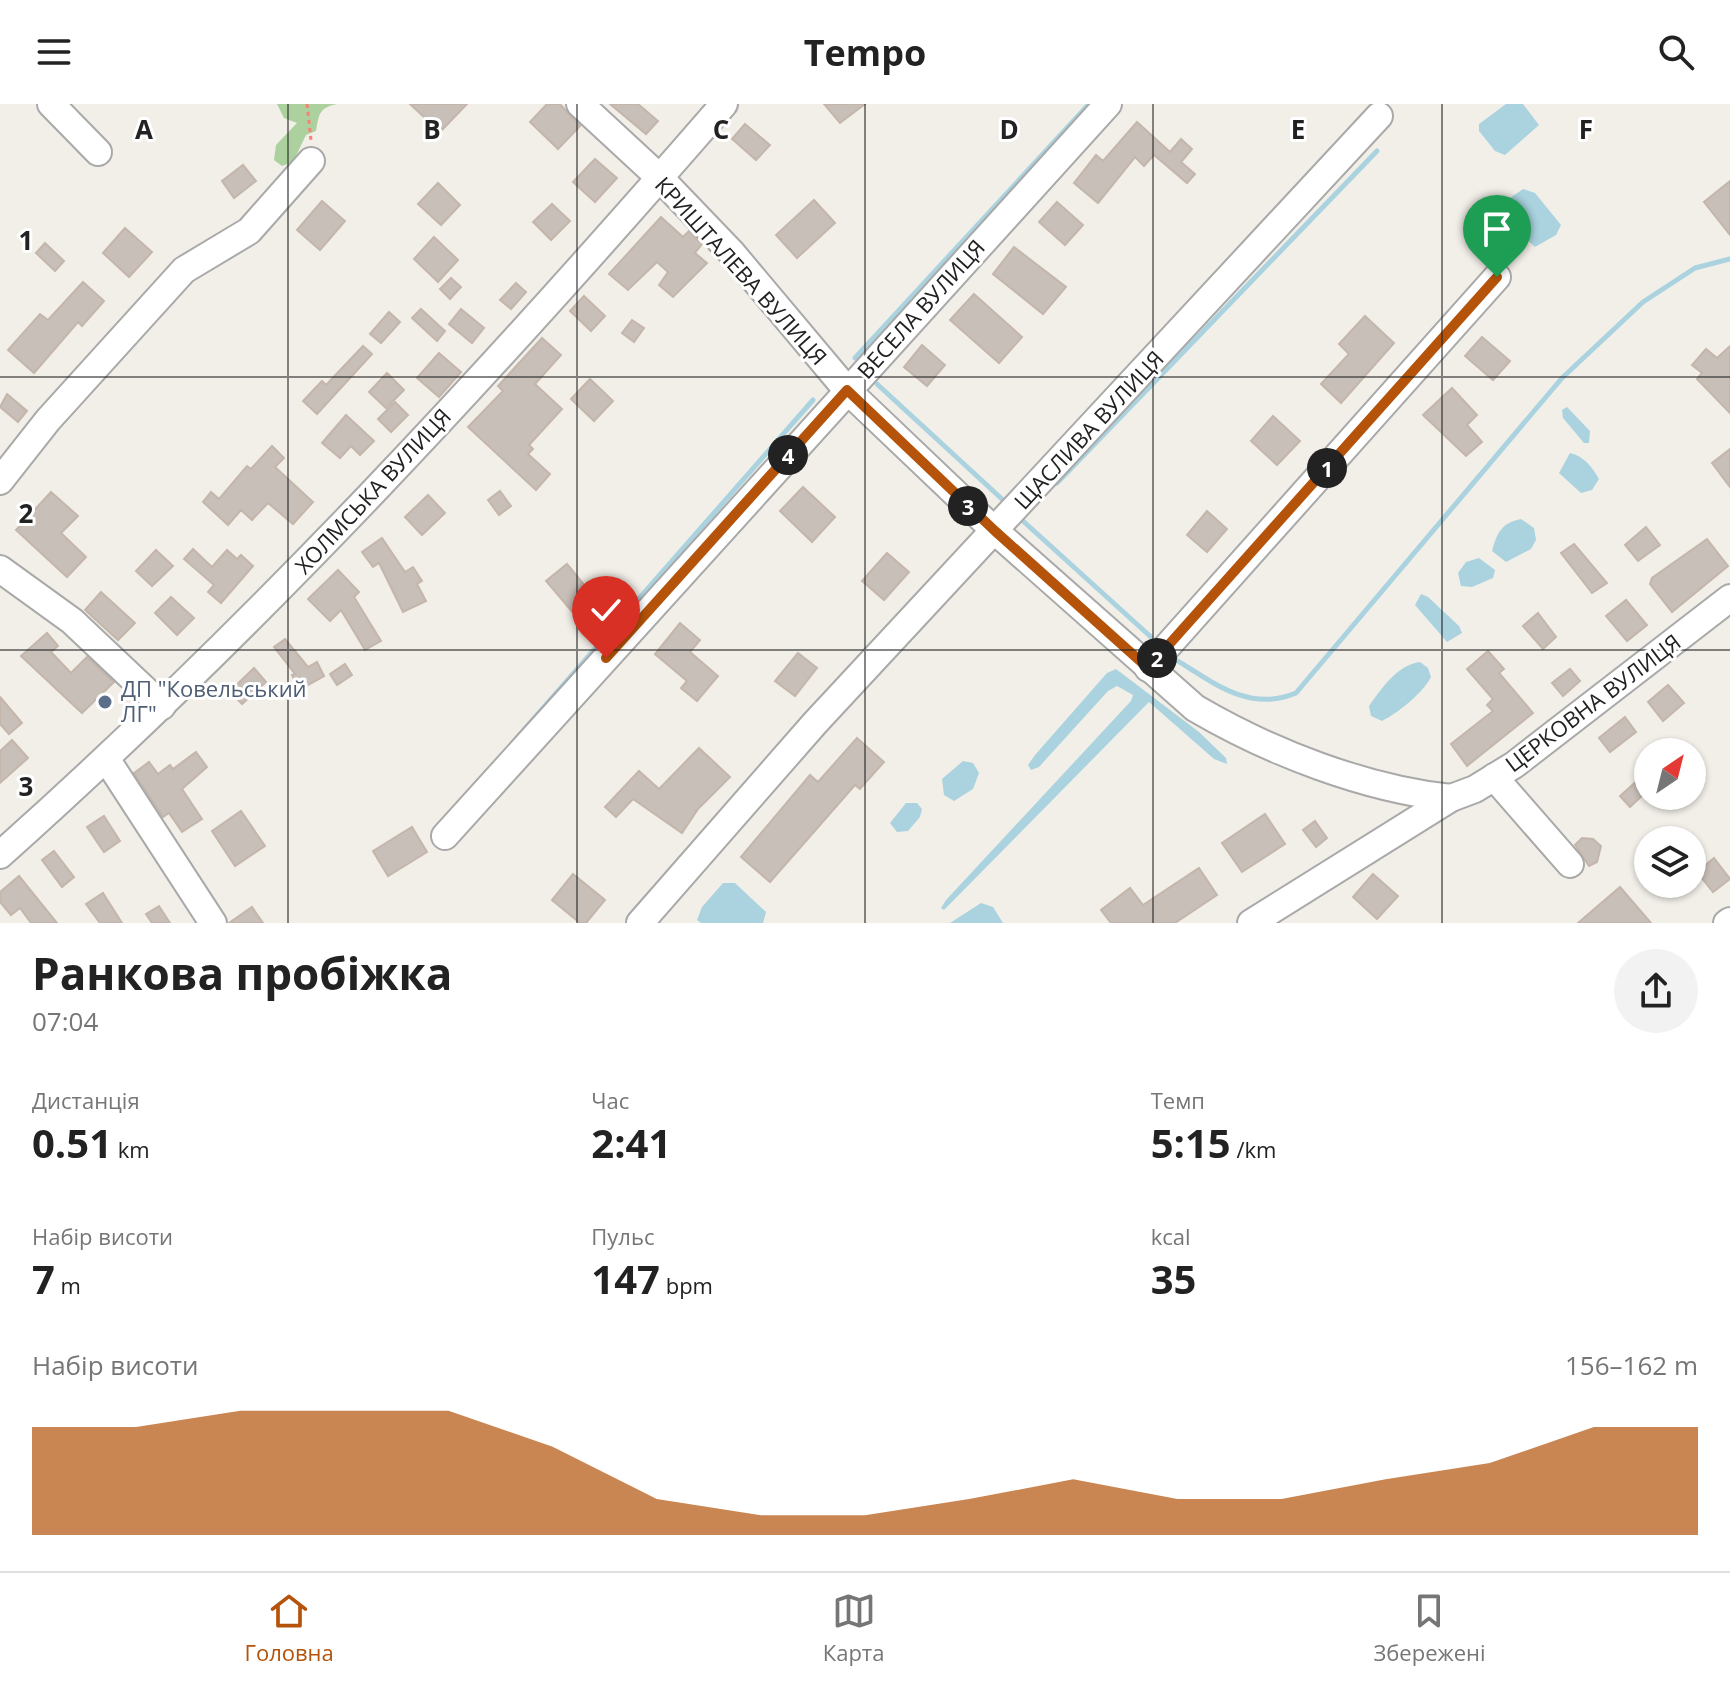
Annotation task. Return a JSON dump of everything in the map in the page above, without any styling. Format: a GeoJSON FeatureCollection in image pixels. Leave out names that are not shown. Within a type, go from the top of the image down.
{"type":"FeatureCollection","features":[{"type":"Feature","properties":{"kind":"street"},"geometry":{"type":"LineString","coordinates":[[51,104],[98,152]]}},
{"type":"Feature","properties":{"kind":"street","name":"КРИШТАЛЕВА ВУЛИЦЯ"},"geometry":{"type":"LineString","coordinates":[[580,104],[660,178],[732,253],[847,390],[995,531],[1195,708],[1223,725],[1361,780],[1403,793],[1451,798]]}},
{"type":"Feature","properties":{"kind":"street","name":"ХОЛМСЬКА ВУЛИЦЯ"},"geometry":{"type":"LineString","coordinates":[[0,855],[107,760],[417,447],[724,104]]}},
{"type":"Feature","properties":{"kind":"street","name":"ВЕСЕЛА ВУЛИЦЯ"},"geometry":{"type":"LineString","coordinates":[[445,836],[1108,104]]}},
{"type":"Feature","properties":{"kind":"street","name":"ЩАСЛИВА ВУЛИЦЯ"},"geometry":{"type":"LineString","coordinates":[[640,923],[815,723],[1379,116]]}},
{"type":"Feature","properties":{"kind":"street"},"geometry":{"type":"LineString","coordinates":[[0,481],[48,420],[184,270],[249,231],[311,161]]}},
{"type":"Feature","properties":{"kind":"street"},"geometry":{"type":"LineString","coordinates":[[1148,668],[1497,277]]}},
{"type":"Feature","properties":{"kind":"street"},"geometry":{"type":"LineString","coordinates":[[0,569],[72,621],[162,706]]}},
{"type":"Feature","properties":{"kind":"street","name":"ЦЕРКОВНА ВУЛИЦЯ"},"geometry":{"type":"LineString","coordinates":[[1251,923],[1451,798],[1494,777],[1730,598]]}},
{"type":"Feature","properties":{"kind":"street"},"geometry":{"type":"LineString","coordinates":[[107,760],[213,923]]}},
{"type":"Feature","properties":{"kind":"street"},"geometry":{"type":"LineString","coordinates":[[1494,777],[1570,864]]}},
{"type":"Feature","properties":{"kind":"path"},"geometry":{"type":"LineString","coordinates":[[307,104],[311,161]]}},
{"type":"Feature","properties":{"kind":"green space"},"geometry":{"type":"Polygon","coordinates":[[[277,104],[337,104],[323,110],[316,131],[306,135],[293,162],[282,166],[274,160],[276,145],[297,123],[284,118],[277,104]]]}},
{"type":"Feature","properties":{"kind":"water"},"geometry":{"type":"Polygon","coordinates":[[[1506,104],[1523,104],[1539,125],[1505,155],[1495,151],[1479,131],[1479,124],[1506,104]]]}},
{"type":"Feature","properties":{"kind":"water"},"geometry":{"type":"Polygon","coordinates":[[[1523,189],[1535,193],[1561,225],[1556,235],[1535,247],[1512,226],[1505,208],[1510,198],[1523,189]]]}},
{"type":"Feature","properties":{"kind":"water"},"geometry":{"type":"Polygon","coordinates":[[[1567,407],[1590,431],[1589,443],[1584,443],[1563,418],[1562,410],[1567,407]]]}},
{"type":"Feature","properties":{"kind":"water"},"geometry":{"type":"Polygon","coordinates":[[[1570,453],[1587,463],[1599,479],[1592,490],[1581,493],[1559,473],[1570,453]]]}},
{"type":"Feature","properties":{"kind":"water"},"geometry":{"type":"Polygon","coordinates":[[[1521,519],[1534,528],[1536,540],[1531,549],[1506,562],[1492,551],[1494,544],[1505,526],[1521,519]]]}},
{"type":"Feature","properties":{"kind":"water"},"geometry":{"type":"Polygon","coordinates":[[[1479,558],[1495,570],[1493,578],[1472,587],[1461,586],[1458,573],[1466,562],[1479,558]]]}},
{"type":"Feature","properties":{"kind":"water"},"geometry":{"type":"Polygon","coordinates":[[[1421,594],[1459,626],[1462,633],[1447,642],[1415,605],[1421,594]]]}},
{"type":"Feature","properties":{"kind":"water"},"geometry":{"type":"Polygon","coordinates":[[[1420,662],[1428,668],[1431,677],[1422,690],[1382,721],[1371,716],[1369,706],[1391,678],[1404,668],[1420,662]]]}},
{"type":"Feature","properties":{"kind":"water"},"geometry":{"type":"Polygon","coordinates":[[[1116,669],[1199,732],[1226,758],[1227,764],[1214,759],[1149,702],[944,910],[941,908],[1131,701],[1133,695],[1117,686],[1108,691],[1039,767],[1031,770],[1028,765],[1035,755],[1107,673],[1116,669]]]}},
{"type":"Feature","properties":{"kind":"water"},"geometry":{"type":"Polygon","coordinates":[[[963,761],[973,763],[979,773],[973,789],[954,801],[944,795],[942,779],[963,761]]]}},
{"type":"Feature","properties":{"kind":"water"},"geometry":{"type":"Polygon","coordinates":[[[906,803],[917,803],[922,809],[920,817],[908,831],[897,832],[890,823],[906,803]]]}},
{"type":"Feature","properties":{"kind":"water"},"geometry":{"type":"Polygon","coordinates":[[[723,883],[735,883],[766,912],[763,923],[701,923],[697,920],[702,907],[723,883]]]}},
{"type":"Feature","properties":{"kind":"water"},"geometry":{"type":"Polygon","coordinates":[[[981,903],[993,907],[1003,923],[950,923],[981,903]]]}},
{"type":"Feature","properties":{"kind":"building"},"geometry":{"type":"Polygon","coordinates":[[[410,104],[467,104],[440,132],[410,104]]]}},
{"type":"Feature","properties":{"kind":"building"},"geometry":{"type":"Polygon","coordinates":[[[547,104],[560,104],[580,126],[558,149],[530,122],[547,104]]]}},
{"type":"Feature","properties":{"kind":"building"},"geometry":{"type":"Polygon","coordinates":[[[610,104],[638,104],[658,121],[646,134],[610,104]]]}},
{"type":"Feature","properties":{"kind":"building"},"geometry":{"type":"Polygon","coordinates":[[[824,104],[865,104],[840,123],[824,104]]]}},
{"type":"Feature","properties":{"kind":"building"},"geometry":{"type":"Polygon","coordinates":[[[1137,122],[1170,152],[1181,139],[1192,149],[1181,162],[1195,174],[1187,183],[1154,155],[1144,166],[1135,157],[1098,203],[1074,183],[1096,155],[1103,161],[1137,122]]]}},
{"type":"Feature","properties":{"kind":"building"},"geometry":{"type":"Polygon","coordinates":[[[745,124],[770,145],[756,160],[732,139],[745,124]]]}},
{"type":"Feature","properties":{"kind":"building"},"geometry":{"type":"Polygon","coordinates":[[[595,159],[617,178],[595,202],[573,182],[595,159]]]}},
{"type":"Feature","properties":{"kind":"building"},"geometry":{"type":"Polygon","coordinates":[[[243,165],[256,181],[234,198],[222,181],[243,165]]]}},
{"type":"Feature","properties":{"kind":"building"},"geometry":{"type":"Polygon","coordinates":[[[1730,181],[1730,235],[1704,202],[1730,181]]]}},
{"type":"Feature","properties":{"kind":"building"},"geometry":{"type":"Polygon","coordinates":[[[438,183],[460,205],[441,225],[418,204],[438,183]]]}},
{"type":"Feature","properties":{"kind":"building"},"geometry":{"type":"Polygon","coordinates":[[[814,200],[835,223],[797,258],[776,235],[814,200]]]}},
{"type":"Feature","properties":{"kind":"building"},"geometry":{"type":"Polygon","coordinates":[[[322,201],[345,221],[320,250],[297,230],[322,201]]]}},
{"type":"Feature","properties":{"kind":"building"},"geometry":{"type":"Polygon","coordinates":[[[1057,202],[1083,225],[1065,245],[1039,222],[1057,202]]]}},
{"type":"Feature","properties":{"kind":"building"},"geometry":{"type":"Polygon","coordinates":[[[552,204],[570,221],[551,240],[533,222],[552,204]]]}},
{"type":"Feature","properties":{"kind":"building"},"geometry":{"type":"Polygon","coordinates":[[[661,217],[683,237],[689,231],[702,244],[695,253],[707,263],[673,297],[659,285],[668,272],[657,262],[628,290],[609,274],[661,217]]]}},
{"type":"Feature","properties":{"kind":"building"},"geometry":{"type":"Polygon","coordinates":[[[125,228],[152,252],[129,277],[103,253],[125,228]]]}},
{"type":"Feature","properties":{"kind":"building"},"geometry":{"type":"Polygon","coordinates":[[[434,237],[458,260],[438,282],[414,259],[434,237]]]}},
{"type":"Feature","properties":{"kind":"building"},"geometry":{"type":"Polygon","coordinates":[[[45,243],[64,261],[55,271],[36,253],[45,243]]]}},
{"type":"Feature","properties":{"kind":"building"},"geometry":{"type":"Polygon","coordinates":[[[1014,247],[1066,287],[1043,314],[993,274],[1014,247]]]}},
{"type":"Feature","properties":{"kind":"building"},"geometry":{"type":"Polygon","coordinates":[[[451,278],[461,287],[450,299],[440,289],[451,278]]]}},
{"type":"Feature","properties":{"kind":"building"},"geometry":{"type":"Polygon","coordinates":[[[83,282],[104,301],[82,326],[78,322],[34,373],[8,350],[40,314],[48,320],[83,282]]]}},
{"type":"Feature","properties":{"kind":"building"},"geometry":{"type":"Polygon","coordinates":[[[516,283],[526,292],[511,309],[500,300],[516,283]]]}},
{"type":"Feature","properties":{"kind":"building"},"geometry":{"type":"Polygon","coordinates":[[[974,294],[1022,337],[999,363],[950,320],[974,294]]]}},
{"type":"Feature","properties":{"kind":"building"},"geometry":{"type":"Polygon","coordinates":[[[584,296],[605,316],[591,331],[570,311],[584,296]]]}},
{"type":"Feature","properties":{"kind":"building"},"geometry":{"type":"Polygon","coordinates":[[[421,309],[445,331],[437,341],[412,318],[421,309]]]}},
{"type":"Feature","properties":{"kind":"building"},"geometry":{"type":"Polygon","coordinates":[[[461,309],[484,328],[472,343],[449,324],[461,309]]]}},
{"type":"Feature","properties":{"kind":"building"},"geometry":{"type":"Polygon","coordinates":[[[389,312],[400,322],[381,343],[370,334],[389,312]]]}},
{"type":"Feature","properties":{"kind":"building"},"geometry":{"type":"Polygon","coordinates":[[[1365,316],[1394,343],[1341,403],[1321,384],[1349,354],[1339,344],[1365,316]]]}},
{"type":"Feature","properties":{"kind":"building"},"geometry":{"type":"Polygon","coordinates":[[[632,320],[644,328],[634,342],[622,333],[632,320]]]}},
{"type":"Feature","properties":{"kind":"building"},"geometry":{"type":"Polygon","coordinates":[[[1482,337],[1510,361],[1493,380],[1465,356],[1482,337]]]}},
{"type":"Feature","properties":{"kind":"building"},"geometry":{"type":"Polygon","coordinates":[[[542,338],[561,355],[535,384],[562,409],[529,445],[533,449],[528,454],[550,474],[536,490],[468,427],[503,391],[498,386],[542,338]]]}},
{"type":"Feature","properties":{"kind":"building"},"geometry":{"type":"Polygon","coordinates":[[[922,345],[945,365],[927,386],[904,367],[922,345]]]}},
{"type":"Feature","properties":{"kind":"building"},"geometry":{"type":"Polygon","coordinates":[[[363,346],[372,354],[317,414],[303,401],[322,381],[326,385],[363,346]]]}},
{"type":"Feature","properties":{"kind":"building"},"geometry":{"type":"Polygon","coordinates":[[[1730,346],[1730,413],[1697,379],[1702,373],[1692,365],[1706,349],[1717,358],[1730,346]]]}},
{"type":"Feature","properties":{"kind":"building"},"geometry":{"type":"Polygon","coordinates":[[[439,353],[461,372],[439,397],[417,378],[439,353]]]}},
{"type":"Feature","properties":{"kind":"building"},"geometry":{"type":"Polygon","coordinates":[[[387,373],[404,390],[386,408],[369,392],[387,373]]]}},
{"type":"Feature","properties":{"kind":"building"},"geometry":{"type":"Polygon","coordinates":[[[590,379],[613,401],[594,421],[571,399],[590,379]]]}},
{"type":"Feature","properties":{"kind":"building"},"geometry":{"type":"Polygon","coordinates":[[[1452,388],[1477,415],[1467,425],[1482,442],[1466,456],[1423,415],[1452,388]]]}},
{"type":"Feature","properties":{"kind":"building"},"geometry":{"type":"Polygon","coordinates":[[[7,394],[27,411],[18,422],[0,407],[7,394]]]}},
{"type":"Feature","properties":{"kind":"building"},"geometry":{"type":"Polygon","coordinates":[[[395,402],[408,415],[391,432],[378,419],[395,402]]]}},
{"type":"Feature","properties":{"kind":"building"},"geometry":{"type":"Polygon","coordinates":[[[346,415],[374,441],[360,455],[351,446],[340,458],[322,443],[346,415]]]}},
{"type":"Feature","properties":{"kind":"building"},"geometry":{"type":"Polygon","coordinates":[[[1273,416],[1300,441],[1277,465],[1251,441],[1273,416]]]}},
{"type":"Feature","properties":{"kind":"building"},"geometry":{"type":"Polygon","coordinates":[[[272,446],[284,458],[275,467],[313,502],[293,524],[268,503],[252,520],[241,510],[228,525],[203,502],[211,492],[219,499],[247,466],[251,469],[272,446]]]}},
{"type":"Feature","properties":{"kind":"building"},"geometry":{"type":"Polygon","coordinates":[[[1730,449],[1730,487],[1712,463],[1730,449]]]}},
{"type":"Feature","properties":{"kind":"building"},"geometry":{"type":"Polygon","coordinates":[[[803,487],[835,517],[812,542],[780,511],[803,487]]]}},
{"type":"Feature","properties":{"kind":"building"},"geometry":{"type":"Polygon","coordinates":[[[500,491],[511,506],[499,515],[488,500],[500,491]]]}},
{"type":"Feature","properties":{"kind":"building"},"geometry":{"type":"Polygon","coordinates":[[[51,492],[78,516],[61,533],[86,557],[67,577],[16,530],[51,492]]]}},
{"type":"Feature","properties":{"kind":"building"},"geometry":{"type":"Polygon","coordinates":[[[428,495],[445,513],[422,535],[405,517],[428,495]]]}},
{"type":"Feature","properties":{"kind":"building"},"geometry":{"type":"Polygon","coordinates":[[[1207,511],[1227,529],[1207,552],[1187,535],[1207,511]]]}},
{"type":"Feature","properties":{"kind":"building"},"geometry":{"type":"Polygon","coordinates":[[[1646,527],[1660,545],[1638,561],[1625,545],[1646,527]]]}},
{"type":"Feature","properties":{"kind":"building"},"geometry":{"type":"Polygon","coordinates":[[[382,538],[405,572],[413,567],[422,581],[417,584],[426,601],[403,612],[379,563],[373,567],[362,552],[382,538]]]}},
{"type":"Feature","properties":{"kind":"building"},"geometry":{"type":"Polygon","coordinates":[[[1707,539],[1728,566],[1672,612],[1650,584],[1652,578],[1707,539]]]}},
{"type":"Feature","properties":{"kind":"building"},"geometry":{"type":"Polygon","coordinates":[[[1574,544],[1607,583],[1592,593],[1561,553],[1574,544]]]}},
{"type":"Feature","properties":{"kind":"building"},"geometry":{"type":"Polygon","coordinates":[[[193,549],[212,567],[227,550],[237,559],[241,555],[253,566],[221,603],[208,592],[214,585],[184,559],[193,549]]]}},
{"type":"Feature","properties":{"kind":"building"},"geometry":{"type":"Polygon","coordinates":[[[156,550],[173,566],[152,586],[136,571],[156,550]]]}},
{"type":"Feature","properties":{"kind":"building"},"geometry":{"type":"Polygon","coordinates":[[[887,553],[909,572],[884,600],[862,581],[887,553]]]}},
{"type":"Feature","properties":{"kind":"building"},"geometry":{"type":"Polygon","coordinates":[[[567,564],[595,598],[574,614],[546,581],[567,564]]]}},
{"type":"Feature","properties":{"kind":"building"},"geometry":{"type":"Polygon","coordinates":[[[338,570],[359,592],[354,597],[381,641],[365,650],[341,610],[330,621],[308,599],[338,570]]]}},
{"type":"Feature","properties":{"kind":"building"},"geometry":{"type":"Polygon","coordinates":[[[101,592],[135,623],[118,640],[85,610],[101,592]]]}},
{"type":"Feature","properties":{"kind":"building"},"geometry":{"type":"Polygon","coordinates":[[[171,597],[194,618],[177,635],[155,613],[171,597]]]}},
{"type":"Feature","properties":{"kind":"building"},"geometry":{"type":"Polygon","coordinates":[[[1626,600],[1647,625],[1627,641],[1606,616],[1626,600]]]}},
{"type":"Feature","properties":{"kind":"building"},"geometry":{"type":"Polygon","coordinates":[[[1538,613],[1556,637],[1543,649],[1523,626],[1538,613]]]}},
{"type":"Feature","properties":{"kind":"building"},"geometry":{"type":"Polygon","coordinates":[[[680,623],[700,640],[690,652],[718,676],[697,701],[681,688],[687,681],[655,654],[680,623]]]}},
{"type":"Feature","properties":{"kind":"building"},"geometry":{"type":"Polygon","coordinates":[[[47,633],[58,646],[51,652],[71,673],[87,657],[114,682],[82,713],[21,656],[47,633]]]}},
{"type":"Feature","properties":{"kind":"building"},"geometry":{"type":"Polygon","coordinates":[[[285,639],[308,667],[317,662],[324,676],[299,690],[292,675],[295,674],[274,647],[285,639]]]}},
{"type":"Feature","properties":{"kind":"building"},"geometry":{"type":"Polygon","coordinates":[[[1488,651],[1504,669],[1499,673],[1533,713],[1467,766],[1451,744],[1493,711],[1487,705],[1493,699],[1467,669],[1488,651]]]}},
{"type":"Feature","properties":{"kind":"building"},"geometry":{"type":"Polygon","coordinates":[[[798,653],[817,668],[795,696],[775,681],[798,653]]]}},
{"type":"Feature","properties":{"kind":"building"},"geometry":{"type":"Polygon","coordinates":[[[345,664],[352,675],[337,685],[330,674],[345,664]]]}},
{"type":"Feature","properties":{"kind":"building"},"geometry":{"type":"Polygon","coordinates":[[[254,668],[266,682],[242,704],[230,691],[254,668]]]}},
{"type":"Feature","properties":{"kind":"building"},"geometry":{"type":"Polygon","coordinates":[[[1570,669],[1580,681],[1563,696],[1552,683],[1570,669]]]}},
{"type":"Feature","properties":{"kind":"building"},"geometry":{"type":"Polygon","coordinates":[[[1668,685],[1684,703],[1663,721],[1648,702],[1668,685]]]}},
{"type":"Feature","properties":{"kind":"building"},"geometry":{"type":"Polygon","coordinates":[[[0,697],[22,723],[9,734],[0,724],[0,697]]]}},
{"type":"Feature","properties":{"kind":"building"},"geometry":{"type":"Polygon","coordinates":[[[1625,717],[1636,732],[1610,752],[1599,738],[1625,717]]]}},
{"type":"Feature","properties":{"kind":"building"},"geometry":{"type":"Polygon","coordinates":[[[857,738],[884,762],[860,789],[855,785],[770,882],[741,857],[810,775],[818,782],[857,738]]]}},
{"type":"Feature","properties":{"kind":"building"},"geometry":{"type":"Polygon","coordinates":[[[12,740],[28,758],[0,783],[0,751],[12,740]]]}},
{"type":"Feature","properties":{"kind":"building"},"geometry":{"type":"Polygon","coordinates":[[[699,748],[730,777],[698,809],[682,833],[633,799],[616,817],[605,807],[639,771],[659,789],[699,748]]]}},
{"type":"Feature","properties":{"kind":"building"},"geometry":{"type":"Polygon","coordinates":[[[196,752],[207,767],[182,789],[202,819],[182,832],[169,813],[163,817],[134,773],[149,762],[158,774],[170,765],[173,769],[196,752]]]}},
{"type":"Feature","properties":{"kind":"building"},"geometry":{"type":"Polygon","coordinates":[[[1634,783],[1634,803],[1630,807],[1620,796],[1634,783]]]}},
{"type":"Feature","properties":{"kind":"building"},"geometry":{"type":"Polygon","coordinates":[[[241,811],[265,846],[235,866],[212,831],[241,811]]]}},
{"type":"Feature","properties":{"kind":"building"},"geometry":{"type":"Polygon","coordinates":[[[1265,814],[1285,844],[1242,872],[1222,843],[1265,814]]]}},
{"type":"Feature","properties":{"kind":"building"},"geometry":{"type":"Polygon","coordinates":[[[104,816],[120,841],[104,852],[87,827],[104,816]]]}},
{"type":"Feature","properties":{"kind":"building"},"geometry":{"type":"Polygon","coordinates":[[[1315,821],[1327,838],[1316,847],[1303,830],[1315,821]]]}},
{"type":"Feature","properties":{"kind":"building"},"geometry":{"type":"Polygon","coordinates":[[[412,827],[427,852],[388,876],[373,851],[412,827]]]}},
{"type":"Feature","properties":{"kind":"building"},"geometry":{"type":"Polygon","coordinates":[[[1582,838],[1593,839],[1601,846],[1597,862],[1589,866],[1575,845],[1582,838]]]}},
{"type":"Feature","properties":{"kind":"building"},"geometry":{"type":"Polygon","coordinates":[[[54,851],[74,877],[62,887],[42,860],[54,851]]]}},
{"type":"Feature","properties":{"kind":"building"},"geometry":{"type":"Polygon","coordinates":[[[1714,858],[1730,879],[1713,892],[1706,883],[1706,865],[1714,858]]]}},
{"type":"Feature","properties":{"kind":"building"},"geometry":{"type":"Polygon","coordinates":[[[1199,868],[1217,895],[1175,923],[1111,923],[1101,910],[1130,888],[1143,905],[1199,868]]]}},
{"type":"Feature","properties":{"kind":"building"},"geometry":{"type":"Polygon","coordinates":[[[573,874],[605,900],[586,923],[580,923],[552,900],[573,874]]]}},
{"type":"Feature","properties":{"kind":"building"},"geometry":{"type":"Polygon","coordinates":[[[1373,874],[1398,896],[1377,919],[1353,897],[1373,874]]]}},
{"type":"Feature","properties":{"kind":"building"},"geometry":{"type":"Polygon","coordinates":[[[19,876],[57,923],[31,923],[20,908],[11,915],[0,902],[0,892],[19,876]]]}},
{"type":"Feature","properties":{"kind":"building"},"geometry":{"type":"Polygon","coordinates":[[[1620,887],[1651,923],[1578,923],[1620,887]]]}},
{"type":"Feature","properties":{"kind":"building"},"geometry":{"type":"Polygon","coordinates":[[[103,893],[122,923],[100,923],[86,904],[103,893]]]}},
{"type":"Feature","properties":{"kind":"building"},"geometry":{"type":"Polygon","coordinates":[[[159,906],[170,923],[152,923],[146,914],[159,906]]]}},
{"type":"Feature","properties":{"kind":"building"},"geometry":{"type":"Polygon","coordinates":[[[252,907],[263,923],[229,923],[252,907]]]}},
{"type":"Feature","properties":{"kind":"waterway"},"geometry":{"type":"LineString","coordinates":[[855,358],[1089,104]]}},
{"type":"Feature","properties":{"kind":"waterway"},"geometry":{"type":"LineString","coordinates":[[1057,483],[1377,151]]}},
{"type":"Feature","properties":{"kind":"waterway"},"geometry":{"type":"LineString","coordinates":[[1178,661],[1220,687],[1249,698],[1280,698],[1296,693],[1562,378],[1643,302],[1695,268],[1730,259]]}},
{"type":"Feature","properties":{"kind":"waterway"},"geometry":{"type":"LineString","coordinates":[[877,384],[1003,500]]}},
{"type":"Feature","properties":{"kind":"waterway"},"geometry":{"type":"LineString","coordinates":[[516,739],[813,400]]}},
{"type":"Feature","properties":{"kind":"waterway"},"geometry":{"type":"LineString","coordinates":[[1023,521],[1151,637]]}},
{"type":"Feature","properties":{"kind":"place","name":"ДП \"Ковельський ЛГ\""},"geometry":{"type":"Point","coordinates":[105,702]}},
{"type":"Feature","properties":{"kind":"route"},"geometry":{"type":"LineString","coordinates":[[606,658],[847,390],[995,531],[1148,668],[1497,277]]}}]}
